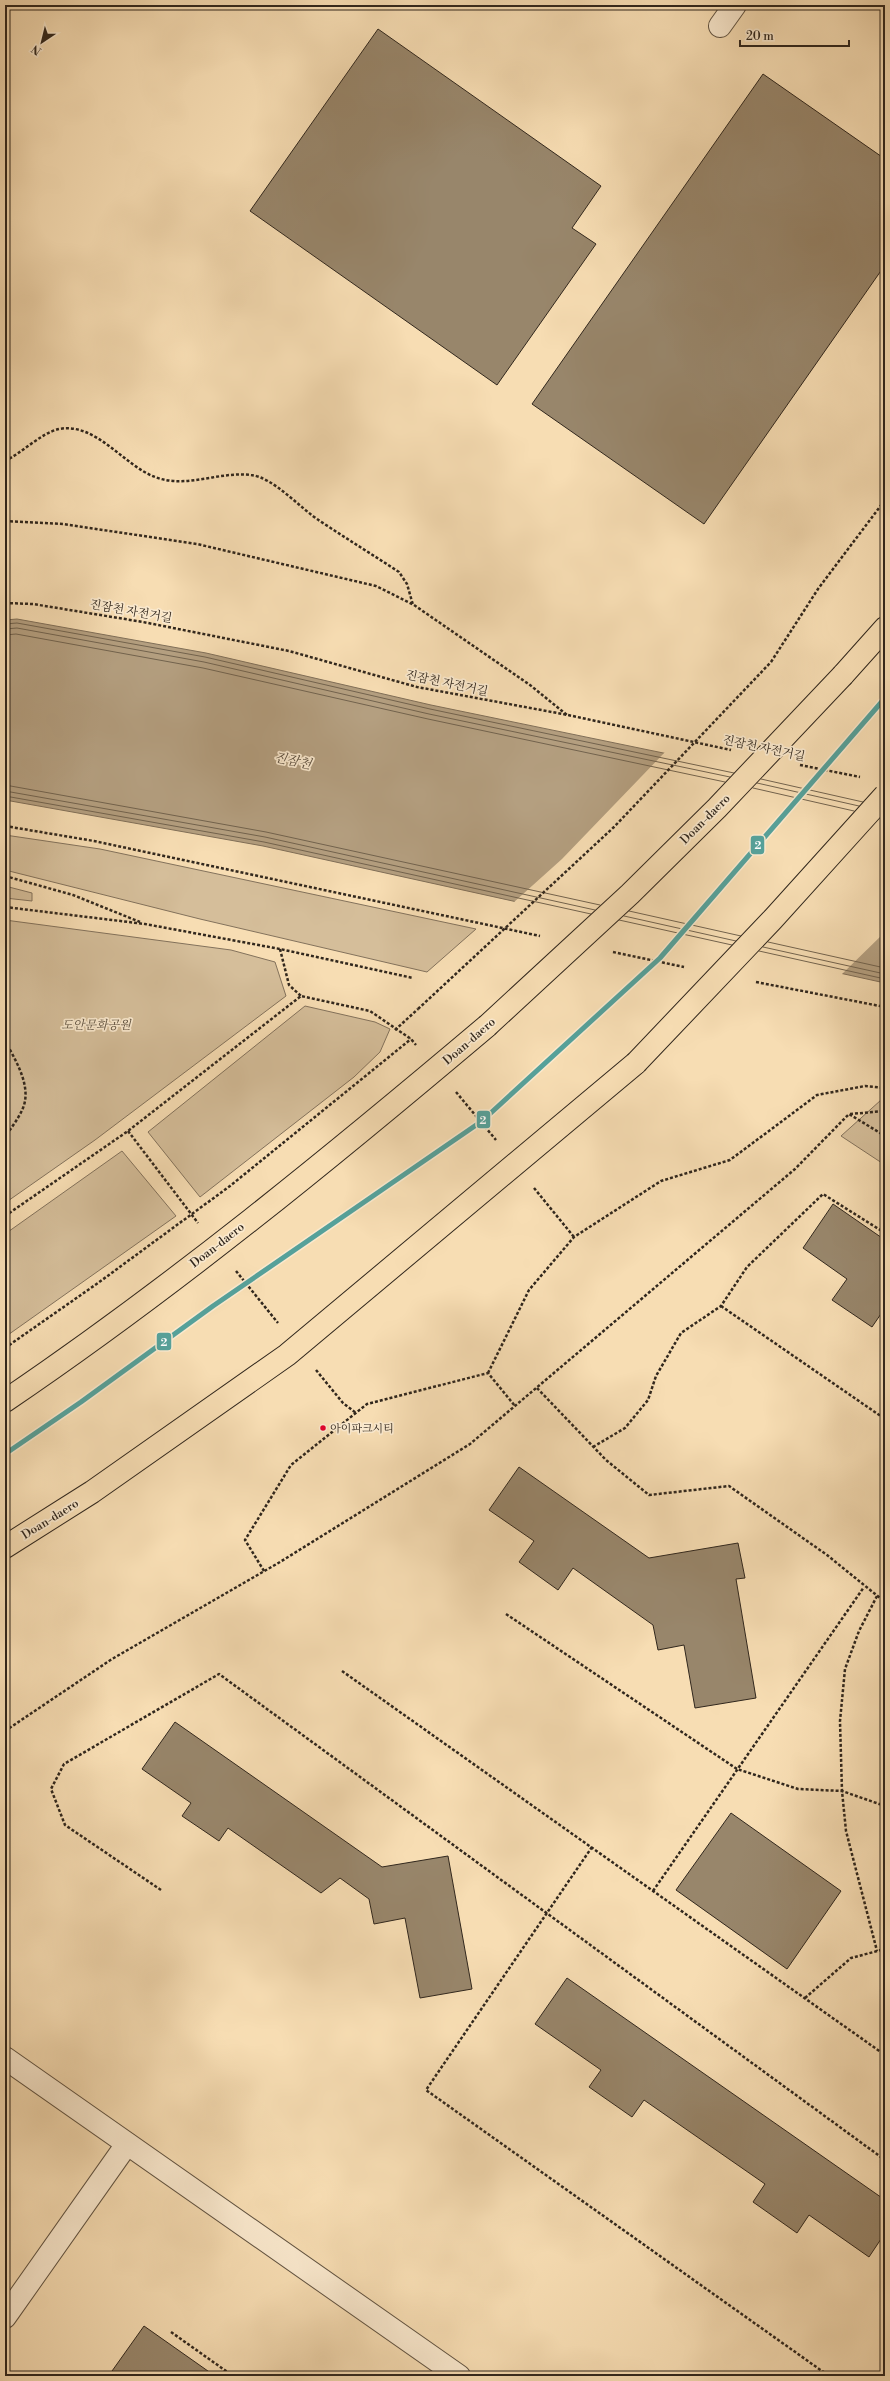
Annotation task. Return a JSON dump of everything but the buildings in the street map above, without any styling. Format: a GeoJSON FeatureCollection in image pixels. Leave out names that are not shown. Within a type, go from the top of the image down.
{"type":"FeatureCollection","features":[{"type":"Feature","properties":{"kind":"main road","name":"Doan-daero"},"geometry":{"type":"LineString","coordinates":[[5,1401],[71,1356],[217,1247],[487,1026],[630,894],[717,808],[843,675],[885,628]]}},
{"type":"Feature","properties":{"kind":"main road","name":"Doan-daero"},"geometry":{"type":"LineString","coordinates":[[5,1547],[92,1492],[297,1346],[636,1063],[784,907],[885,795]]}},
{"type":"Feature","properties":{"kind":"street"},"geometry":{"type":"LineString","coordinates":[[720,26],[735,5]]}},
{"type":"Feature","properties":{"kind":"street"},"geometry":{"type":"LineString","coordinates":[[5,2058],[459,2376]]}},
{"type":"Feature","properties":{"kind":"street"},"geometry":{"type":"LineString","coordinates":[[5,2317],[127,2144]]}},
{"type":"Feature","properties":{"kind":"path"},"geometry":{"type":"LineString","coordinates":[[5,461],[21,454],[39,439],[59,429],[76,429],[92,436],[155,477],[188,480],[252,474],[276,486],[319,521],[400,572],[407,584],[414,605]]}},
{"type":"Feature","properties":{"kind":"path"},"geometry":{"type":"LineString","coordinates":[[395,1030],[614,827],[771,662],[822,582],[885,500]]}},
{"type":"Feature","properties":{"kind":"path"},"geometry":{"type":"LineString","coordinates":[[5,521],[63,524],[197,544],[376,586],[414,605],[530,685],[568,715]]}},
{"type":"Feature","properties":{"kind":"path","name":"진잠천 자전거길"},"geometry":{"type":"LineString","coordinates":[[5,603],[33,604],[143,622],[266,646],[417,687],[568,715],[738,752]]}},
{"type":"Feature","properties":{"kind":"path","name":"진잠천 자전거길"},"geometry":{"type":"LineString","coordinates":[[792,763],[862,778]]}},
{"type":"Feature","properties":{"kind":"path"},"geometry":{"type":"LineString","coordinates":[[5,826],[94,841],[542,937]]}},
{"type":"Feature","properties":{"kind":"path"},"geometry":{"type":"LineString","coordinates":[[5,876],[73,895],[145,924]]}},
{"type":"Feature","properties":{"kind":"path"},"geometry":{"type":"LineString","coordinates":[[5,907],[145,924],[280,949],[413,978]]}},
{"type":"Feature","properties":{"kind":"path"},"geometry":{"type":"LineString","coordinates":[[280,949],[289,985],[301,996],[370,1011],[395,1030],[411,1039],[516,1163],[551,1212],[574,1237]]}},
{"type":"Feature","properties":{"kind":"path"},"geometry":{"type":"LineString","coordinates":[[611,952],[688,968]]}},
{"type":"Feature","properties":{"kind":"path"},"geometry":{"type":"LineString","coordinates":[[750,981],[885,1007]]}},
{"type":"Feature","properties":{"kind":"path"},"geometry":{"type":"LineString","coordinates":[[5,1216],[128,1131],[301,996]]}},
{"type":"Feature","properties":{"kind":"path"},"geometry":{"type":"LineString","coordinates":[[5,1348],[98,1283],[230,1186],[411,1039]]}},
{"type":"Feature","properties":{"kind":"path"},"geometry":{"type":"LineString","coordinates":[[5,1041],[15,1059],[24,1085],[24,1107],[5,1137]]}},
{"type":"Feature","properties":{"kind":"path"},"geometry":{"type":"LineString","coordinates":[[264,1571],[245,1540],[291,1465],[367,1404],[488,1373],[529,1290],[574,1237],[661,1181],[730,1160],[817,1095],[865,1086],[885,1088]]}},
{"type":"Feature","properties":{"kind":"path"},"geometry":{"type":"LineString","coordinates":[[5,1731],[112,1659],[264,1571],[470,1444],[795,1169],[849,1114],[885,1111]]}},
{"type":"Feature","properties":{"kind":"path"},"geometry":{"type":"LineString","coordinates":[[849,1114],[885,1136]]}},
{"type":"Feature","properties":{"kind":"path"},"geometry":{"type":"LineString","coordinates":[[128,1131],[191,1214],[336,1395],[356,1413]]}},
{"type":"Feature","properties":{"kind":"path"},"geometry":{"type":"LineString","coordinates":[[593,1447],[625,1428],[648,1400],[656,1376],[681,1333],[721,1306],[747,1267],[823,1194],[885,1233]]}},
{"type":"Feature","properties":{"kind":"path"},"geometry":{"type":"LineString","coordinates":[[721,1306],[885,1419]]}},
{"type":"Feature","properties":{"kind":"path"},"geometry":{"type":"LineString","coordinates":[[488,1373],[515,1406]]}},
{"type":"Feature","properties":{"kind":"path"},"geometry":{"type":"LineString","coordinates":[[537,1388],[606,1460],[649,1495],[729,1486],[827,1555],[864,1587],[885,1602]]}},
{"type":"Feature","properties":{"kind":"path"},"geometry":{"type":"LineString","coordinates":[[653,1891],[864,1587]]}},
{"type":"Feature","properties":{"kind":"path"},"geometry":{"type":"LineString","coordinates":[[876,1596],[859,1631],[845,1669],[840,1721],[842,1790],[846,1831],[877,1951]]}},
{"type":"Feature","properties":{"kind":"path"},"geometry":{"type":"LineString","coordinates":[[506,1614],[737,1769],[798,1789],[842,1790],[885,1806]]}},
{"type":"Feature","properties":{"kind":"path"},"geometry":{"type":"LineString","coordinates":[[342,1671],[885,2055]]}},
{"type":"Feature","properties":{"kind":"path"},"geometry":{"type":"LineString","coordinates":[[161,1890],[65,1825],[51,1789],[64,1764],[219,1674],[548,1912],[885,2160]]}},
{"type":"Feature","properties":{"kind":"path"},"geometry":{"type":"LineString","coordinates":[[592,1847],[426,2090],[829,2376]]}},
{"type":"Feature","properties":{"kind":"path"},"geometry":{"type":"LineString","coordinates":[[805,1998],[851,1958],[885,1949]]}},
{"type":"Feature","properties":{"kind":"path"},"geometry":{"type":"LineString","coordinates":[[171,2332],[233,2376]]}},
{"type":"Feature","properties":{"kind":"green space"},"geometry":{"type":"Polygon","coordinates":[[[5,835],[100,849],[476,929],[427,972],[200,919],[5,870],[5,835]]]}},
{"type":"Feature","properties":{"kind":"green space"},"geometry":{"type":"Polygon","coordinates":[[[5,886],[32,893],[32,901],[5,898],[5,886]]]}},
{"type":"Feature","properties":{"kind":"green space","name":"도안문화공원"},"geometry":{"type":"Polygon","coordinates":[[[5,920],[231,950],[275,962],[286,996],[95,1140],[5,1203],[5,920]]]}},
{"type":"Feature","properties":{"kind":"green space"},"geometry":{"type":"Polygon","coordinates":[[[305,1006],[375,1022],[390,1029],[380,1052],[354,1077],[200,1197],[148,1132],[305,1006]]]}},
{"type":"Feature","properties":{"kind":"green space"},"geometry":{"type":"Polygon","coordinates":[[[881,1100],[885,1100],[885,1165],[841,1136],[881,1100]]]}},
{"type":"Feature","properties":{"kind":"green space"},"geometry":{"type":"Polygon","coordinates":[[[122,1151],[176,1216],[5,1337],[5,1234],[122,1151]]]}},
{"type":"Feature","properties":{"kind":"water","name":"진잠천"},"geometry":{"type":"Polygon","coordinates":[[[17,619],[206,653],[431,705],[673,755],[885,803],[885,983],[263,846],[5,800],[5,620],[17,619]]]}},
{"type":"Feature","properties":{"kind":"pier"},"geometry":{"type":"Polygon","coordinates":[[[666,751],[885,800],[885,932],[841,975],[513,903],[562,859],[666,751]]]}},
{"type":"Feature","properties":{"kind":"transit line","name":"2"},"geometry":{"type":"LineString","coordinates":[[5,1454],[81,1402],[213,1306],[482,1121],[660,958],[885,698]]}},
{"type":"Feature","properties":{"kind":"place","name":"아이파크시티"},"geometry":{"type":"Point","coordinates":[323,1428]}}]}
